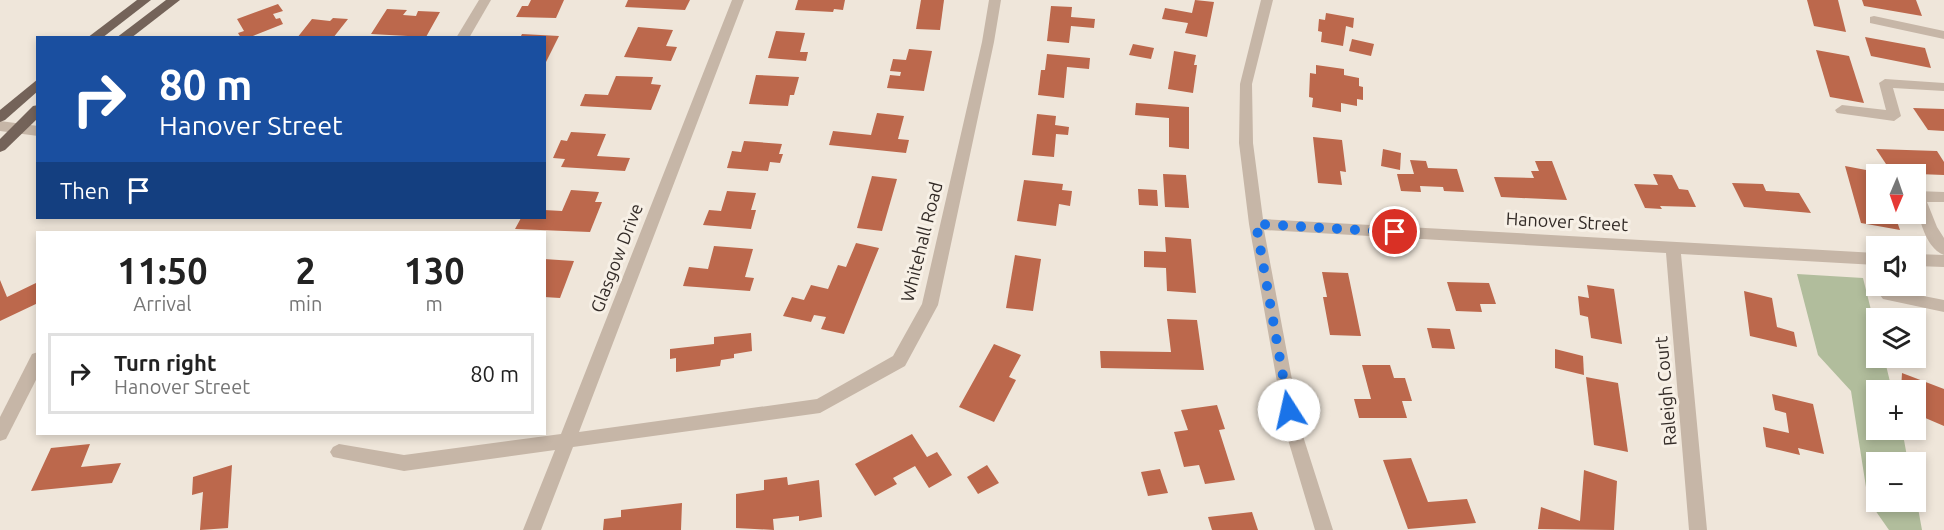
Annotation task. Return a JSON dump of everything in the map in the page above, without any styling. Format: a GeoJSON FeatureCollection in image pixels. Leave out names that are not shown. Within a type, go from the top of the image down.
{"type":"FeatureCollection","features":[{"type":"Feature","properties":{"kind":"main road"},"geometry":{"type":"LineString","coordinates":[[96,36],[145,0]]}},
{"type":"Feature","properties":{"kind":"main road"},"geometry":{"type":"LineString","coordinates":[[125,36],[174,0]]}},
{"type":"Feature","properties":{"kind":"main road"},"geometry":{"type":"LineString","coordinates":[[0,117],[36,85]]}},
{"type":"Feature","properties":{"kind":"main road"},"geometry":{"type":"LineString","coordinates":[[0,147],[36,111]]}},
{"type":"Feature","properties":{"kind":"street"},"geometry":{"type":"LineString","coordinates":[[463,36],[485,0]]}},
{"type":"Feature","properties":{"kind":"street","name":"Glasgow Drive"},"geometry":{"type":"LineString","coordinates":[[532,530],[738,0]]}},
{"type":"Feature","properties":{"kind":"street","name":"Whitehall Road"},"geometry":{"type":"LineString","coordinates":[[339,452],[404,463],[820,406],[899,361],[930,305],[988,42],[995,0]]}},
{"type":"Feature","properties":{"kind":"street"},"geometry":{"type":"LineString","coordinates":[[1267,0],[1246,84],[1246,143],[1256,224],[1294,433],[1324,530]]}},
{"type":"Feature","properties":{"kind":"street"},"geometry":{"type":"LineString","coordinates":[[1874,20],[1943,36]]}},
{"type":"Feature","properties":{"kind":"street"},"geometry":{"type":"LineString","coordinates":[[1842,110],[1894,116],[1886,83],[1944,87]]}},
{"type":"Feature","properties":{"kind":"street"},"geometry":{"type":"LineString","coordinates":[[0,126],[36,131]]}},
{"type":"Feature","properties":{"kind":"street"},"geometry":{"type":"LineString","coordinates":[[1944,197],[1918,196],[1930,229],[1944,249]]}},
{"type":"Feature","properties":{"kind":"street","name":"Hanover Street"},"geometry":{"type":"LineString","coordinates":[[1256,224],[1866,258]]}},
{"type":"Feature","properties":{"kind":"street","name":"Raleigh Court"},"geometry":{"type":"LineString","coordinates":[[1673,248],[1698,530]]}},
{"type":"Feature","properties":{"kind":"street"},"geometry":{"type":"LineString","coordinates":[[1926,260],[1944,261]]}},
{"type":"Feature","properties":{"kind":"street"},"geometry":{"type":"LineString","coordinates":[[1893,296],[1944,306]]}},
{"type":"Feature","properties":{"kind":"street"},"geometry":{"type":"LineString","coordinates":[[0,435],[36,363]]}},
{"type":"Feature","properties":{"kind":"green space"},"geometry":{"type":"Polygon","coordinates":[[[1797,274],[1863,278],[1870,308],[1866,308],[1866,368],[1887,368],[1890,380],[1866,380],[1866,440],[1904,440],[1906,452],[1866,452],[1866,487],[1851,391],[1818,355],[1797,274]]]}},
{"type":"Feature","properties":{"kind":"green space"},"geometry":{"type":"Polygon","coordinates":[[[1876,512],[1919,512],[1922,530],[1889,530],[1876,512]]]}},
{"type":"Feature","properties":{"kind":"building"},"geometry":{"type":"Polygon","coordinates":[[[531,0],[564,0],[556,18],[516,17],[522,6],[528,6],[531,0]]]}},
{"type":"Feature","properties":{"kind":"building"},"geometry":{"type":"Polygon","coordinates":[[[628,0],[690,0],[685,10],[625,7],[628,0]]]}},
{"type":"Feature","properties":{"kind":"building"},"geometry":{"type":"Polygon","coordinates":[[[798,0],[845,0],[843,10],[834,9],[833,12],[795,10],[798,0]]]}},
{"type":"Feature","properties":{"kind":"building"},"geometry":{"type":"Polygon","coordinates":[[[921,0],[944,0],[940,30],[916,29],[921,0]]]}},
{"type":"Feature","properties":{"kind":"building"},"geometry":{"type":"Polygon","coordinates":[[[1195,0],[1214,2],[1207,37],[1185,33],[1188,23],[1162,19],[1165,8],[1192,13],[1195,0]]]}},
{"type":"Feature","properties":{"kind":"building"},"geometry":{"type":"Polygon","coordinates":[[[1807,0],[1838,0],[1846,32],[1814,26],[1807,0]]]}},
{"type":"Feature","properties":{"kind":"building"},"geometry":{"type":"Polygon","coordinates":[[[1862,0],[1916,0],[1922,16],[1864,6],[1862,0]]]}},
{"type":"Feature","properties":{"kind":"building"},"geometry":{"type":"Polygon","coordinates":[[[278,4],[283,11],[273,14],[276,19],[280,18],[283,24],[253,36],[240,36],[238,33],[244,31],[237,19],[278,4]]]}},
{"type":"Feature","properties":{"kind":"building"},"geometry":{"type":"Polygon","coordinates":[[[1051,6],[1072,7],[1071,17],[1095,19],[1094,28],[1071,26],[1069,43],[1047,41],[1051,6]]]}},
{"type":"Feature","properties":{"kind":"building"},"geometry":{"type":"Polygon","coordinates":[[[387,9],[407,10],[403,15],[416,16],[418,11],[440,12],[427,36],[371,34],[387,9]]]}},
{"type":"Feature","properties":{"kind":"building"},"geometry":{"type":"Polygon","coordinates":[[[1326,13],[1354,18],[1353,28],[1346,26],[1343,46],[1321,42],[1322,32],[1318,31],[1319,19],[1325,20],[1326,13]]]}},
{"type":"Feature","properties":{"kind":"building"},"geometry":{"type":"Polygon","coordinates":[[[333,18],[348,19],[335,36],[299,36],[312,19],[330,21],[333,18]]]}},
{"type":"Feature","properties":{"kind":"building"},"geometry":{"type":"Polygon","coordinates":[[[638,27],[673,30],[666,46],[677,47],[671,61],[624,57],[638,27]]]}},
{"type":"Feature","properties":{"kind":"building"},"geometry":{"type":"Polygon","coordinates":[[[776,31],[805,33],[800,52],[808,52],[806,61],[768,58],[776,31]]]}},
{"type":"Feature","properties":{"kind":"building"},"geometry":{"type":"Polygon","coordinates":[[[522,34],[559,36],[546,62],[546,36],[521,36],[522,34]]]}},
{"type":"Feature","properties":{"kind":"building"},"geometry":{"type":"Polygon","coordinates":[[[1865,37],[1925,48],[1931,68],[1871,56],[1865,37]]]}},
{"type":"Feature","properties":{"kind":"building"},"geometry":{"type":"Polygon","coordinates":[[[1352,39],[1374,44],[1371,56],[1349,51],[1352,39]]]}},
{"type":"Feature","properties":{"kind":"building"},"geometry":{"type":"Polygon","coordinates":[[[1133,44],[1154,48],[1151,59],[1129,55],[1133,44]]]}},
{"type":"Feature","properties":{"kind":"building"},"geometry":{"type":"Polygon","coordinates":[[[909,49],[932,51],[924,91],[887,88],[890,75],[900,76],[901,72],[890,71],[893,59],[906,60],[909,49]]]}},
{"type":"Feature","properties":{"kind":"building"},"geometry":{"type":"Polygon","coordinates":[[[1816,50],[1849,56],[1864,103],[1830,97],[1816,50]]]}},
{"type":"Feature","properties":{"kind":"building"},"geometry":{"type":"Polygon","coordinates":[[[1174,51],[1196,55],[1193,93],[1168,89],[1174,51]]]}},
{"type":"Feature","properties":{"kind":"building"},"geometry":{"type":"Polygon","coordinates":[[[1047,54],[1090,58],[1089,69],[1067,67],[1064,98],[1038,95],[1041,70],[1045,70],[1047,54]]]}},
{"type":"Feature","properties":{"kind":"building"},"geometry":{"type":"Polygon","coordinates":[[[1316,65],[1344,69],[1344,75],[1359,78],[1359,86],[1363,87],[1363,100],[1357,99],[1357,106],[1341,103],[1341,112],[1312,107],[1313,98],[1309,97],[1310,73],[1316,74],[1316,65]]]}},
{"type":"Feature","properties":{"kind":"building"},"geometry":{"type":"Polygon","coordinates":[[[756,75],[799,77],[794,95],[790,95],[788,106],[749,104],[756,75]]]}},
{"type":"Feature","properties":{"kind":"building"},"geometry":{"type":"Polygon","coordinates":[[[616,76],[653,77],[651,84],[661,85],[651,110],[580,106],[585,94],[608,95],[616,76]]]}},
{"type":"Feature","properties":{"kind":"building"},"geometry":{"type":"Polygon","coordinates":[[[1136,103],[1189,107],[1189,149],[1169,147],[1169,118],[1135,115],[1136,103]]]}},
{"type":"Feature","properties":{"kind":"building"},"geometry":{"type":"Polygon","coordinates":[[[1913,108],[1944,109],[1944,131],[1928,130],[1913,108]]]}},
{"type":"Feature","properties":{"kind":"building"},"geometry":{"type":"Polygon","coordinates":[[[877,113],[904,116],[898,139],[909,140],[906,153],[829,145],[833,131],[871,135],[877,113]]]}},
{"type":"Feature","properties":{"kind":"building"},"geometry":{"type":"Polygon","coordinates":[[[1037,114],[1056,116],[1055,125],[1069,127],[1068,135],[1056,134],[1054,157],[1032,155],[1037,114]]]}},
{"type":"Feature","properties":{"kind":"building"},"geometry":{"type":"Polygon","coordinates":[[[571,132],[606,134],[597,156],[630,158],[625,171],[561,167],[565,159],[553,158],[561,140],[567,141],[571,132]]]}},
{"type":"Feature","properties":{"kind":"building"},"geometry":{"type":"Polygon","coordinates":[[[1313,137],[1342,140],[1346,172],[1340,171],[1342,185],[1318,183],[1313,137]]]}},
{"type":"Feature","properties":{"kind":"building"},"geometry":{"type":"Polygon","coordinates":[[[744,141],[782,144],[779,154],[783,154],[780,163],[770,162],[768,171],[727,168],[732,151],[741,152],[744,141]]]}},
{"type":"Feature","properties":{"kind":"building"},"geometry":{"type":"Polygon","coordinates":[[[1383,149],[1401,153],[1400,170],[1381,166],[1383,149]]]}},
{"type":"Feature","properties":{"kind":"building"},"geometry":{"type":"Polygon","coordinates":[[[1876,149],[1937,151],[1944,162],[1944,175],[1926,174],[1926,164],[1886,164],[1876,149]]]}},
{"type":"Feature","properties":{"kind":"building"},"geometry":{"type":"Polygon","coordinates":[[[1410,160],[1426,161],[1428,168],[1457,169],[1464,192],[1444,191],[1443,187],[1420,186],[1421,192],[1401,191],[1397,174],[1414,174],[1410,160]]]}},
{"type":"Feature","properties":{"kind":"building"},"geometry":{"type":"Polygon","coordinates":[[[1535,161],[1552,161],[1567,200],[1501,197],[1494,177],[1534,178],[1531,171],[1539,171],[1535,161]]]}},
{"type":"Feature","properties":{"kind":"building"},"geometry":{"type":"Polygon","coordinates":[[[1845,166],[1866,170],[1866,224],[1861,223],[1845,166]]]}},
{"type":"Feature","properties":{"kind":"building"},"geometry":{"type":"Polygon","coordinates":[[[1163,174],[1186,175],[1189,208],[1165,207],[1163,174]]]}},
{"type":"Feature","properties":{"kind":"building"},"geometry":{"type":"Polygon","coordinates":[[[1653,174],[1672,175],[1679,189],[1688,190],[1696,207],[1645,208],[1634,184],[1658,185],[1653,174]]]}},
{"type":"Feature","properties":{"kind":"building"},"geometry":{"type":"Polygon","coordinates":[[[872,176],[897,179],[882,231],[857,228],[872,176]]]}},
{"type":"Feature","properties":{"kind":"building"},"geometry":{"type":"Polygon","coordinates":[[[1024,180],[1063,184],[1062,190],[1072,191],[1070,206],[1059,204],[1056,226],[1017,221],[1024,180]]]}},
{"type":"Feature","properties":{"kind":"building"},"geometry":{"type":"Polygon","coordinates":[[[1732,183],[1763,184],[1766,191],[1799,193],[1811,213],[1744,207],[1732,183]]]}},
{"type":"Feature","properties":{"kind":"building"},"geometry":{"type":"Polygon","coordinates":[[[1138,189],[1157,190],[1158,206],[1139,205],[1138,189]]]}},
{"type":"Feature","properties":{"kind":"building"},"geometry":{"type":"Polygon","coordinates":[[[571,190],[599,192],[595,202],[602,202],[590,232],[515,229],[520,219],[546,219],[546,210],[562,211],[571,190]]]}},
{"type":"Feature","properties":{"kind":"building"},"geometry":{"type":"Polygon","coordinates":[[[727,191],[756,193],[751,210],[756,210],[751,229],[703,225],[709,210],[721,211],[727,191]]]}},
{"type":"Feature","properties":{"kind":"building"},"geometry":{"type":"Polygon","coordinates":[[[1867,224],[1898,224],[1900,230],[1867,224]]]}},
{"type":"Feature","properties":{"kind":"building"},"geometry":{"type":"Polygon","coordinates":[[[1165,237],[1191,239],[1196,293],[1167,291],[1166,268],[1144,267],[1144,251],[1166,252],[1165,237]]]}},
{"type":"Feature","properties":{"kind":"building"},"geometry":{"type":"Polygon","coordinates":[[[856,243],[879,248],[844,334],[821,329],[826,317],[814,315],[811,322],[783,316],[792,297],[804,300],[811,285],[828,289],[838,265],[846,267],[856,243]]]}},
{"type":"Feature","properties":{"kind":"building"},"geometry":{"type":"Polygon","coordinates":[[[714,246],[753,249],[745,277],[754,278],[750,291],[683,286],[689,267],[708,269],[714,246]]]}},
{"type":"Feature","properties":{"kind":"building"},"geometry":{"type":"Polygon","coordinates":[[[1015,255],[1041,259],[1033,311],[1006,308],[1015,255]]]}},
{"type":"Feature","properties":{"kind":"building"},"geometry":{"type":"Polygon","coordinates":[[[546,259],[574,261],[560,298],[546,297],[546,259]]]}},
{"type":"Feature","properties":{"kind":"building"},"geometry":{"type":"Polygon","coordinates":[[[1322,272],[1348,273],[1361,336],[1330,335],[1323,297],[1327,297],[1322,272]]]}},
{"type":"Feature","properties":{"kind":"building"},"geometry":{"type":"Polygon","coordinates":[[[0,280],[7,297],[36,283],[36,304],[0,321],[0,280]]]}},
{"type":"Feature","properties":{"kind":"building"},"geometry":{"type":"Polygon","coordinates":[[[1447,282],[1489,283],[1496,304],[1480,304],[1482,312],[1456,311],[1447,282]]]}},
{"type":"Feature","properties":{"kind":"building"},"geometry":{"type":"Polygon","coordinates":[[[1587,285],[1614,289],[1622,344],[1591,338],[1588,317],[1580,315],[1578,296],[1589,298],[1587,285]]]}},
{"type":"Feature","properties":{"kind":"building"},"geometry":{"type":"Polygon","coordinates":[[[1744,291],[1772,298],[1777,327],[1794,332],[1797,347],[1750,336],[1744,291]]]}},
{"type":"Feature","properties":{"kind":"building"},"geometry":{"type":"Polygon","coordinates":[[[1167,319],[1197,320],[1204,370],[1101,368],[1100,351],[1171,352],[1167,319]]]}},
{"type":"Feature","properties":{"kind":"building"},"geometry":{"type":"Polygon","coordinates":[[[1427,328],[1450,329],[1455,349],[1432,348],[1427,328]]]}},
{"type":"Feature","properties":{"kind":"building"},"geometry":{"type":"Polygon","coordinates":[[[751,333],[752,351],[734,354],[734,358],[721,360],[720,366],[676,372],[676,358],[670,359],[670,349],[714,344],[714,337],[751,333]]]}},
{"type":"Feature","properties":{"kind":"building"},"geometry":{"type":"Polygon","coordinates":[[[994,344],[1021,355],[1009,377],[1016,380],[994,422],[959,407],[994,344]]]}},
{"type":"Feature","properties":{"kind":"building"},"geometry":{"type":"Polygon","coordinates":[[[1555,349],[1583,356],[1584,375],[1555,368],[1555,349]]]}},
{"type":"Feature","properties":{"kind":"building"},"geometry":{"type":"Polygon","coordinates":[[[1362,365],[1390,365],[1394,378],[1405,378],[1412,401],[1402,401],[1407,418],[1359,418],[1354,399],[1371,399],[1362,365]]]}},
{"type":"Feature","properties":{"kind":"building"},"geometry":{"type":"Polygon","coordinates":[[[1902,373],[1920,380],[1902,380],[1902,373]]]}},
{"type":"Feature","properties":{"kind":"building"},"geometry":{"type":"Polygon","coordinates":[[[1586,377],[1618,383],[1628,452],[1594,445],[1586,377]]]}},
{"type":"Feature","properties":{"kind":"building"},"geometry":{"type":"Polygon","coordinates":[[[1926,382],[1944,389],[1944,426],[1926,418],[1926,382]]]}},
{"type":"Feature","properties":{"kind":"building"},"geometry":{"type":"Polygon","coordinates":[[[1772,394],[1813,404],[1824,454],[1798,448],[1800,455],[1766,447],[1763,427],[1789,433],[1786,413],[1775,410],[1772,394]]]}},
{"type":"Feature","properties":{"kind":"building"},"geometry":{"type":"Polygon","coordinates":[[[1217,405],[1225,429],[1219,430],[1235,480],[1205,484],[1199,465],[1184,467],[1174,432],[1188,430],[1181,410],[1217,405]]]}},
{"type":"Feature","properties":{"kind":"building"},"geometry":{"type":"Polygon","coordinates":[[[912,434],[927,457],[937,452],[952,475],[929,488],[915,466],[893,478],[897,484],[875,496],[855,464],[912,434]]]}},
{"type":"Feature","properties":{"kind":"building"},"geometry":{"type":"Polygon","coordinates":[[[90,444],[81,467],[121,463],[112,483],[31,491],[51,448],[90,444]]]}},
{"type":"Feature","properties":{"kind":"building"},"geometry":{"type":"Polygon","coordinates":[[[1411,458],[1428,502],[1467,499],[1476,523],[1408,529],[1383,460],[1411,458]]]}},
{"type":"Feature","properties":{"kind":"building"},"geometry":{"type":"Polygon","coordinates":[[[232,465],[228,528],[200,530],[203,492],[192,495],[193,477],[232,465]]]}},
{"type":"Feature","properties":{"kind":"building"},"geometry":{"type":"Polygon","coordinates":[[[987,465],[999,483],[978,494],[967,477],[987,465]]]}},
{"type":"Feature","properties":{"kind":"building"},"geometry":{"type":"Polygon","coordinates":[[[1160,469],[1168,493],[1148,496],[1141,472],[1160,469]]]}},
{"type":"Feature","properties":{"kind":"building"},"geometry":{"type":"Polygon","coordinates":[[[1584,470],[1617,481],[1614,530],[1538,529],[1541,507],[1580,521],[1584,470]]]}},
{"type":"Feature","properties":{"kind":"building"},"geometry":{"type":"Polygon","coordinates":[[[787,477],[788,485],[819,480],[822,517],[799,521],[799,516],[773,519],[774,530],[736,528],[736,494],[764,490],[764,480],[787,477]]]}},
{"type":"Feature","properties":{"kind":"building"},"geometry":{"type":"Polygon","coordinates":[[[682,503],[681,530],[603,530],[604,519],[621,517],[621,510],[682,503]]]}},
{"type":"Feature","properties":{"kind":"building"},"geometry":{"type":"Polygon","coordinates":[[[1252,512],[1258,530],[1212,530],[1208,517],[1252,512]]]}},
{"type":"Feature","properties":{"kind":"route"},"geometry":{"type":"LineString","coordinates":[[1289,410],[1256,224],[1395,232]]}}]}
